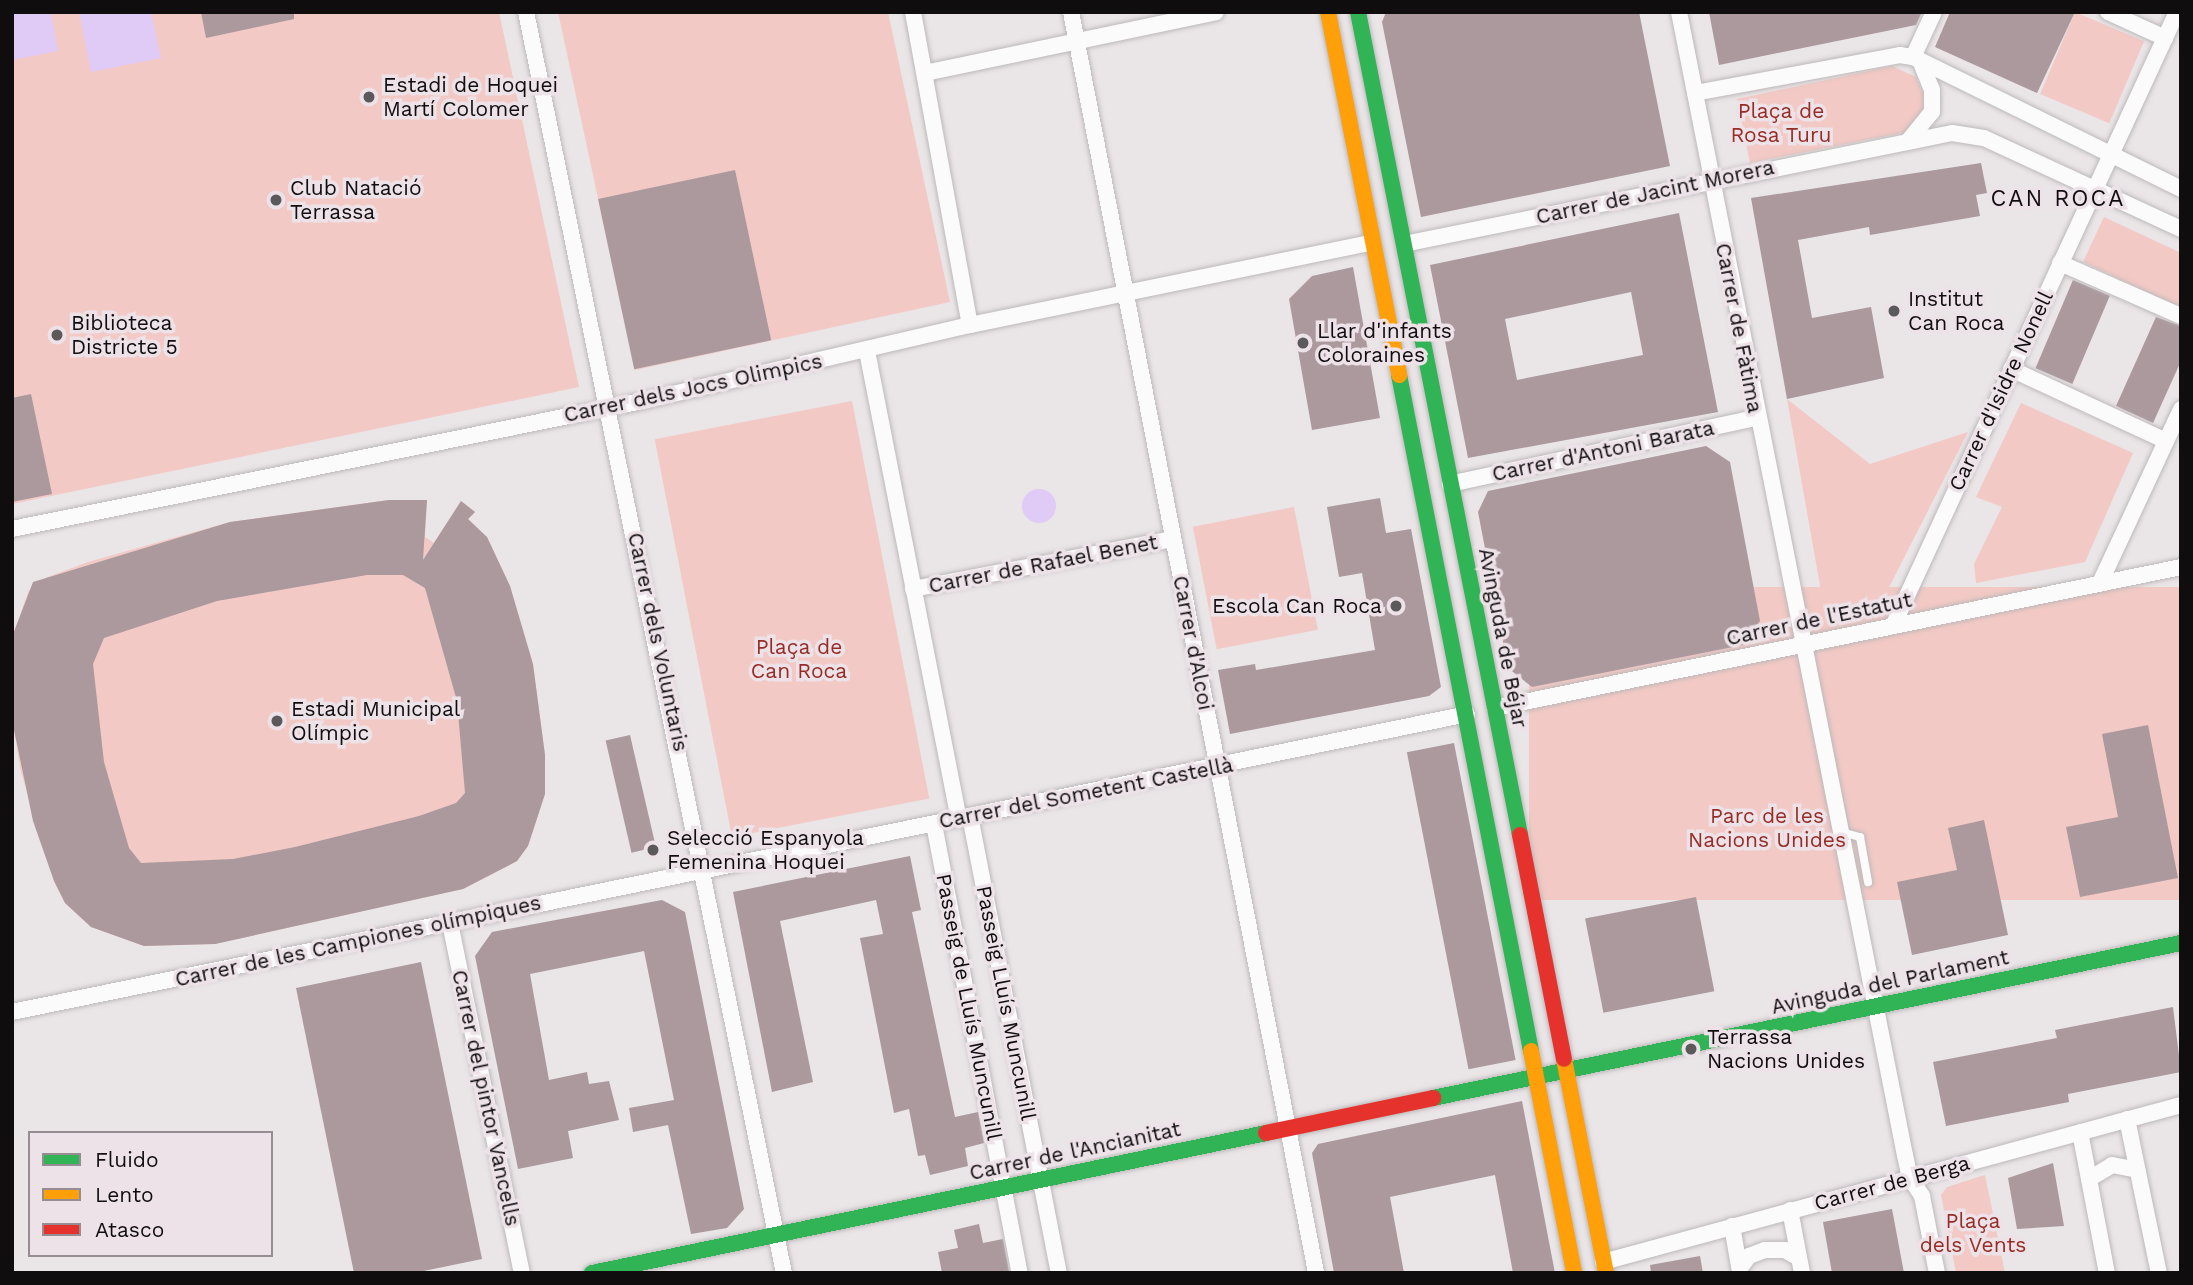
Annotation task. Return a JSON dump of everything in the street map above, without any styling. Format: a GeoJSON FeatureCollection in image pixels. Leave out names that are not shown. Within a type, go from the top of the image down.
{"type":"FeatureCollection","features":[{"type":"Feature","properties":{"kind":"main road"},"geometry":{"type":"LineString","coordinates":[[1328,12],[1538,1076],[1574,1273]]}},
{"type":"Feature","properties":{"kind":"main road","name":"Avinguda de Béjar"},"geometry":{"type":"LineString","coordinates":[[1358,12],[1605,1268]]}},
{"type":"Feature","properties":{"kind":"main road","name":"Carrer de l'Estatut"},"geometry":{"type":"LineString","coordinates":[[1467,714],[1495,708]]}},
{"type":"Feature","properties":{"kind":"main road","name":"Avinguda del Parlament"},"geometry":{"type":"LineString","coordinates":[[1566,1070],[2181,943]]}},
{"type":"Feature","properties":{"kind":"main road","name":"Carrer de l'Ancianitat"},"geometry":{"type":"LineString","coordinates":[[592,1273],[1566,1070]]}},
{"type":"Feature","properties":{"kind":"street","name":"Carrer dels Voluntaris"},"geometry":{"type":"LineString","coordinates":[[526,12],[704,869],[784,1273]]}},
{"type":"Feature","properties":{"kind":"street"},"geometry":{"type":"LineString","coordinates":[[913,12],[970,324]]}},
{"type":"Feature","properties":{"kind":"street","name":"Carrer d'Alcoi"},"geometry":{"type":"LineString","coordinates":[[1071,12],[1316,1273]]}},
{"type":"Feature","properties":{"kind":"street"},"geometry":{"type":"LineString","coordinates":[[925,73],[1216,12]]}},
{"type":"Feature","properties":{"kind":"street","name":"Carrer de Fàtima"},"geometry":{"type":"LineString","coordinates":[[1679,12],[1756,418],[1910,1178],[1922,1196],[1937,1273]]}},
{"type":"Feature","properties":{"kind":"street"},"geometry":{"type":"LineString","coordinates":[[1907,142],[1922,130],[1932,112],[1932,90],[1918,61],[1934,12]]}},
{"type":"Feature","properties":{"kind":"street"},"geometry":{"type":"LineString","coordinates":[[2108,12],[2165,38]]}},
{"type":"Feature","properties":{"kind":"street","name":"Carrer d'Isidre Nonell"},"geometry":{"type":"LineString","coordinates":[[1893,626],[2177,12]]}},
{"type":"Feature","properties":{"kind":"street"},"geometry":{"type":"LineString","coordinates":[[1695,93],[1900,55],[1918,61],[2181,189]]}},
{"type":"Feature","properties":{"kind":"street","name":"Carrer de Jacint Morera"},"geometry":{"type":"LineString","coordinates":[[1404,244],[1907,142],[1969,134],[2095,188],[2181,229]]}},
{"type":"Feature","properties":{"kind":"street","name":"Carrer dels Jocs Olimpics"},"geometry":{"type":"LineString","coordinates":[[12,530],[867,351],[970,324],[1128,296],[1373,242]]}},
{"type":"Feature","properties":{"kind":"street"},"geometry":{"type":"LineString","coordinates":[[2060,263],[2181,316]]}},
{"type":"Feature","properties":{"kind":"street"},"geometry":{"type":"LineString","coordinates":[[867,351],[913,589],[964,817]]}},
{"type":"Feature","properties":{"kind":"street"},"geometry":{"type":"LineString","coordinates":[[2011,369],[2166,441]]}},
{"type":"Feature","properties":{"kind":"street"},"geometry":{"type":"LineString","coordinates":[[2100,583],[2181,409]]}},
{"type":"Feature","properties":{"kind":"street","name":"Carrer d'Antoni Barata"},"geometry":{"type":"LineString","coordinates":[[1450,484],[1756,418]]}},
{"type":"Feature","properties":{"kind":"street","name":"Carrer de Rafael Benet"},"geometry":{"type":"LineString","coordinates":[[913,589],[1173,539]]}},
{"type":"Feature","properties":{"kind":"street","name":"Carrer de l'Estatut"},"geometry":{"type":"LineString","coordinates":[[1495,708],[2181,568]]}},
{"type":"Feature","properties":{"kind":"street","name":"Carrer del Sometent Castellà"},"geometry":{"type":"LineString","coordinates":[[704,869],[1216,768],[1467,714]]}},
{"type":"Feature","properties":{"kind":"street","name":"Passeig Lluís Muncunill"},"geometry":{"type":"LineString","coordinates":[[964,817],[1059,1273]]}},
{"type":"Feature","properties":{"kind":"street","name":"Passeig de Lluís Muncunill"},"geometry":{"type":"LineString","coordinates":[[934,824],[1020,1273]]}},
{"type":"Feature","properties":{"kind":"street","name":"Carrer de les Campiones olímpiques"},"geometry":{"type":"LineString","coordinates":[[12,1012],[704,869]]}},
{"type":"Feature","properties":{"kind":"street","name":"Carrer del pintor Vancells"},"geometry":{"type":"LineString","coordinates":[[450,923],[522,1273]]}},
{"type":"Feature","properties":{"kind":"street","name":"Carrer de Berga"},"geometry":{"type":"LineString","coordinates":[[1605,1268],[1732,1226],[2181,1105]]}},
{"type":"Feature","properties":{"kind":"street"},"geometry":{"type":"LineString","coordinates":[[2127,1119],[2159,1273]]}},
{"type":"Feature","properties":{"kind":"street"},"geometry":{"type":"LineString","coordinates":[[2080,1132],[2107,1273]]}},
{"type":"Feature","properties":{"kind":"street"},"geometry":{"type":"LineString","coordinates":[[2089,1179],[2112,1165],[2138,1170]]}},
{"type":"Feature","properties":{"kind":"street"},"geometry":{"type":"LineString","coordinates":[[1790,1210],[1800,1266]]}},
{"type":"Feature","properties":{"kind":"street"},"geometry":{"type":"LineString","coordinates":[[1732,1226],[1740,1270]]}},
{"type":"Feature","properties":{"kind":"street"},"geometry":{"type":"LineString","coordinates":[[1740,1270],[1749,1256],[1765,1250],[1785,1250],[1800,1266]]}},
{"type":"Feature","properties":{"kind":"lane"},"geometry":{"type":"LineString","coordinates":[[1842,832],[1860,837],[1868,882]]}},
{"type":"Feature","properties":{"kind":"green space","name":"Club Natació Terrassa"},"geometry":{"type":"Polygon","coordinates":[[[12,12],[499,12],[579,387],[12,504],[12,12]]]}},
{"type":"Feature","properties":{"kind":"green space"},"geometry":{"type":"Polygon","coordinates":[[[558,12],[888,12],[950,302],[635,370],[558,12]]]}},
{"type":"Feature","properties":{"kind":"green space"},"geometry":{"type":"Polygon","coordinates":[[[2075,12],[2144,41],[2109,123],[2040,94],[2075,12]]]}},
{"type":"Feature","properties":{"kind":"green space","name":"Plaça de Rosa Turu"},"geometry":{"type":"Polygon","coordinates":[[[1892,66],[1916,77],[1924,95],[1923,114],[1907,132],[1750,163],[1737,99],[1892,66]]]}},
{"type":"Feature","properties":{"kind":"green space"},"geometry":{"type":"Polygon","coordinates":[[[2104,217],[2181,253],[2181,308],[2083,262],[2104,217]]]}},
{"type":"Feature","properties":{"kind":"green space"},"geometry":{"type":"Polygon","coordinates":[[[1787,399],[1870,464],[1968,432],[1880,605],[1825,614],[1787,399]]]}},
{"type":"Feature","properties":{"kind":"green space","name":"Plaça de Can Roca"},"geometry":{"type":"Polygon","coordinates":[[[852,401],[929,799],[732,837],[655,439],[852,401]]]}},
{"type":"Feature","properties":{"kind":"green space"},"geometry":{"type":"Polygon","coordinates":[[[2021,403],[2133,453],[2085,562],[1976,583],[1974,564],[2002,507],[1976,497],[2021,403]]]}},
{"type":"Feature","properties":{"kind":"green space","name":"Estadi Municipal Olímpic"},"geometry":{"type":"Polygon","coordinates":[[[389,500],[427,500],[425,537],[434,543],[461,501],[475,512],[466,522],[487,537],[510,586],[533,665],[545,755],[545,794],[528,846],[517,861],[463,889],[215,944],[144,946],[91,927],[65,903],[54,881],[21,772],[13,725],[12,637],[29,590],[64,617],[45,578],[88,562],[230,522],[389,500]]]}},
{"type":"Feature","properties":{"kind":"green space"},"geometry":{"type":"Polygon","coordinates":[[[1294,507],[1318,630],[1217,649],[1193,527],[1294,507]]]}},
{"type":"Feature","properties":{"kind":"green space","name":"Parc de les Nacions Unides"},"geometry":{"type":"Polygon","coordinates":[[[1529,587],[2181,587],[2181,900],[1529,900],[1529,587]]]}},
{"type":"Feature","properties":{"kind":"green space","name":"Plaça dels Vents"},"geometry":{"type":"Polygon","coordinates":[[[1985,1175],[2005,1273],[1956,1273],[1941,1195],[1947,1187],[1985,1175]]]}},
{"type":"Feature","properties":{"kind":"shaded area"},"geometry":{"type":"Polygon","coordinates":[[[12,12],[51,12],[58,51],[12,60],[12,12]]]}},
{"type":"Feature","properties":{"kind":"shaded area"},"geometry":{"type":"Polygon","coordinates":[[[79,12],[151,12],[161,58],[91,72],[79,12]]]}},
{"type":"Feature","properties":{"kind":"shaded area"},"geometry":{"type":"Polygon","coordinates":[[[1039,489],[1051,494],[1056,506],[1051,518],[1039,523],[1027,518],[1022,506],[1027,494],[1039,489]]]}},
{"type":"Feature","properties":{"kind":"building"},"geometry":{"type":"Polygon","coordinates":[[[201,12],[294,12],[294,19],[206,38],[201,12]]]}},
{"type":"Feature","properties":{"kind":"building"},"geometry":{"type":"Polygon","coordinates":[[[1386,12],[1639,12],[1670,166],[1421,217],[1382,22],[1386,12]]]}},
{"type":"Feature","properties":{"kind":"building"},"geometry":{"type":"Polygon","coordinates":[[[1709,12],[1922,12],[1916,25],[1719,65],[1709,12]]]}},
{"type":"Feature","properties":{"kind":"building"},"geometry":{"type":"Polygon","coordinates":[[[1950,12],[2075,12],[2037,93],[1935,47],[1950,12]]]}},
{"type":"Feature","properties":{"kind":"building"},"geometry":{"type":"Polygon","coordinates":[[[1981,163],[1987,193],[1976,195],[1980,216],[1870,235],[1869,227],[1798,240],[1812,318],[1871,307],[1884,378],[1787,399],[1751,198],[1981,163]]]}},
{"type":"Feature","properties":{"kind":"building"},"geometry":{"type":"Polygon","coordinates":[[[735,170],[771,340],[634,369],[598,199],[735,170]]]}},
{"type":"Feature","properties":{"kind":"building"},"geometry":{"type":"Polygon","coordinates":[[[1679,213],[1718,412],[1468,458],[1430,265],[1679,213]],[[1631,292],[1505,319],[1517,380],[1643,355],[1631,292]]]}},
{"type":"Feature","properties":{"kind":"building"},"geometry":{"type":"Polygon","coordinates":[[[1353,267],[1380,418],[1312,430],[1289,299],[1312,276],[1353,267]]]}},
{"type":"Feature","properties":{"kind":"building"},"geometry":{"type":"Polygon","coordinates":[[[2073,280],[2110,296],[2072,384],[2035,368],[2073,280]]]}},
{"type":"Feature","properties":{"kind":"building"},"geometry":{"type":"Polygon","coordinates":[[[2156,317],[2181,326],[2181,361],[2153,423],[2116,406],[2156,317]]]}},
{"type":"Feature","properties":{"kind":"building"},"geometry":{"type":"Polygon","coordinates":[[[31,394],[52,494],[12,502],[12,398],[31,394]]]}},
{"type":"Feature","properties":{"kind":"building"},"geometry":{"type":"Polygon","coordinates":[[[1706,446],[1730,462],[1760,621],[1743,645],[1532,687],[1508,668],[1478,512],[1488,491],[1706,446]]]}},
{"type":"Feature","properties":{"kind":"building","name":"Escola Can Roca"},"geometry":{"type":"Polygon","coordinates":[[[1380,498],[1386,533],[1411,529],[1441,687],[1429,696],[1230,734],[1218,670],[1255,664],[1256,670],[1375,650],[1362,573],[1339,577],[1327,507],[1380,498]]]}},
{"type":"Feature","properties":{"kind":"building"},"geometry":{"type":"Polygon","coordinates":[[[389,500],[427,500],[423,560],[461,501],[475,512],[468,519],[487,537],[510,586],[533,664],[545,755],[545,794],[528,846],[517,861],[463,889],[215,944],[144,946],[91,927],[65,903],[54,881],[33,821],[13,725],[12,637],[33,582],[230,522],[389,500]],[[367,575],[217,601],[104,638],[93,664],[104,762],[129,848],[141,863],[233,859],[295,847],[419,816],[456,803],[465,793],[457,701],[425,588],[403,575],[367,575]]]}},
{"type":"Feature","properties":{"kind":"building"},"geometry":{"type":"Polygon","coordinates":[[[2148,725],[2178,878],[2080,897],[2066,827],[2118,817],[2102,734],[2148,725]]]}},
{"type":"Feature","properties":{"kind":"building"},"geometry":{"type":"Polygon","coordinates":[[[630,735],[656,847],[632,853],[606,741],[630,735]]]}},
{"type":"Feature","properties":{"kind":"building"},"geometry":{"type":"Polygon","coordinates":[[[1454,743],[1516,1060],[1469,1069],[1407,752],[1454,743]]]}},
{"type":"Feature","properties":{"kind":"building"},"geometry":{"type":"Polygon","coordinates":[[[1984,820],[2008,935],[1912,955],[1897,882],[1957,870],[1948,828],[1984,820]]]}},
{"type":"Feature","properties":{"kind":"building"},"geometry":{"type":"Polygon","coordinates":[[[910,856],[921,910],[912,912],[955,1117],[978,1112],[984,1143],[965,1148],[968,1166],[930,1175],[925,1155],[918,1156],[909,1109],[894,1113],[860,938],[883,934],[876,900],[780,921],[813,1082],[772,1092],[733,892],[910,856]]]}},
{"type":"Feature","properties":{"kind":"building"},"geometry":{"type":"Polygon","coordinates":[[[1696,897],[1714,991],[1603,1013],[1585,919],[1696,897]]]}},
{"type":"Feature","properties":{"kind":"building"},"geometry":{"type":"Polygon","coordinates":[[[662,900],[685,912],[744,1209],[727,1228],[691,1234],[668,1125],[633,1132],[629,1108],[674,1100],[644,951],[530,974],[549,1080],[587,1072],[589,1084],[609,1081],[619,1120],[568,1131],[573,1158],[518,1169],[475,956],[492,932],[662,900]]]}},
{"type":"Feature","properties":{"kind":"building"},"geometry":{"type":"Polygon","coordinates":[[[421,962],[482,1259],[414,1273],[354,1273],[296,988],[421,962]]]}},
{"type":"Feature","properties":{"kind":"building"},"geometry":{"type":"Polygon","coordinates":[[[2173,1007],[2181,1072],[2068,1094],[2069,1102],[1946,1126],[1933,1062],[2057,1038],[2055,1030],[2173,1007]]]}},
{"type":"Feature","properties":{"kind":"building"},"geometry":{"type":"Polygon","coordinates":[[[1522,1101],[1555,1273],[1513,1273],[1495,1175],[1390,1197],[1404,1273],[1334,1273],[1312,1153],[1318,1144],[1522,1101]]]}},
{"type":"Feature","properties":{"kind":"building"},"geometry":{"type":"Polygon","coordinates":[[[2053,1163],[2064,1226],[2017,1229],[2008,1178],[2053,1163]]]}},
{"type":"Feature","properties":{"kind":"building"},"geometry":{"type":"Polygon","coordinates":[[[1892,1209],[1904,1273],[1832,1273],[1823,1222],[1892,1209]]]}},
{"type":"Feature","properties":{"kind":"building"},"geometry":{"type":"Polygon","coordinates":[[[979,1224],[983,1243],[1003,1239],[1009,1271],[942,1273],[938,1252],[958,1248],[954,1230],[979,1224]]]}},
{"type":"Feature","properties":{"kind":"building"},"geometry":{"type":"Polygon","coordinates":[[[1700,1256],[1703,1273],[1651,1273],[1650,1265],[1700,1256]]]}},
{"type":"Feature","properties":{"kind":"traffic: fast"},"geometry":{"type":"LineString","coordinates":[[1358,12],[1520,835]]}},
{"type":"Feature","properties":{"kind":"traffic: fast"},"geometry":{"type":"LineString","coordinates":[[1399,375],[1531,1051]]}},
{"type":"Feature","properties":{"kind":"traffic: fast"},"geometry":{"type":"LineString","coordinates":[[1433,1098],[2181,943]]}},
{"type":"Feature","properties":{"kind":"traffic: fast"},"geometry":{"type":"LineString","coordinates":[[592,1273],[1266,1133]]}},
{"type":"Feature","properties":{"kind":"traffic: slow"},"geometry":{"type":"LineString","coordinates":[[1328,12],[1399,375]]}},
{"type":"Feature","properties":{"kind":"traffic: slow"},"geometry":{"type":"LineString","coordinates":[[1531,1051],[1574,1273]]}},
{"type":"Feature","properties":{"kind":"traffic: slow"},"geometry":{"type":"LineString","coordinates":[[1564,1059],[1606,1273]]}},
{"type":"Feature","properties":{"kind":"traffic: jam"},"geometry":{"type":"LineString","coordinates":[[1520,835],[1564,1059]]}},
{"type":"Feature","properties":{"kind":"traffic: jam"},"geometry":{"type":"LineString","coordinates":[[1266,1133],[1433,1098]]}},
{"type":"Feature","properties":{"kind":"place","name":"Estadi de Hoquei Martí Colomer"},"geometry":{"type":"Point","coordinates":[369,97]}},
{"type":"Feature","properties":{"kind":"place","name":"Club Natació Terrassa"},"geometry":{"type":"Point","coordinates":[276,200]}},
{"type":"Feature","properties":{"kind":"place","name":"Institut Can Roca"},"geometry":{"type":"Point","coordinates":[1894,311]}},
{"type":"Feature","properties":{"kind":"place","name":"Biblioteca Districte 5"},"geometry":{"type":"Point","coordinates":[57,335]}},
{"type":"Feature","properties":{"kind":"place","name":"Llar d'infants Coloraines"},"geometry":{"type":"Point","coordinates":[1303,343]}},
{"type":"Feature","properties":{"kind":"place","name":"Escola Can Roca"},"geometry":{"type":"Point","coordinates":[1396,606]}},
{"type":"Feature","properties":{"kind":"place","name":"Estadi Municipal Olímpic"},"geometry":{"type":"Point","coordinates":[277,721]}},
{"type":"Feature","properties":{"kind":"place","name":"Selecció Espanyola Femenina Hoquei"},"geometry":{"type":"Point","coordinates":[653,850]}},
{"type":"Feature","properties":{"kind":"place","name":"Terrassa Nacions Unides"},"geometry":{"type":"Point","coordinates":[1691,1049]}},
{"type":"Feature","properties":{"kind":"district","name":"CAN ROCA"},"geometry":{"type":"Point","coordinates":[2058,199]}}]}
